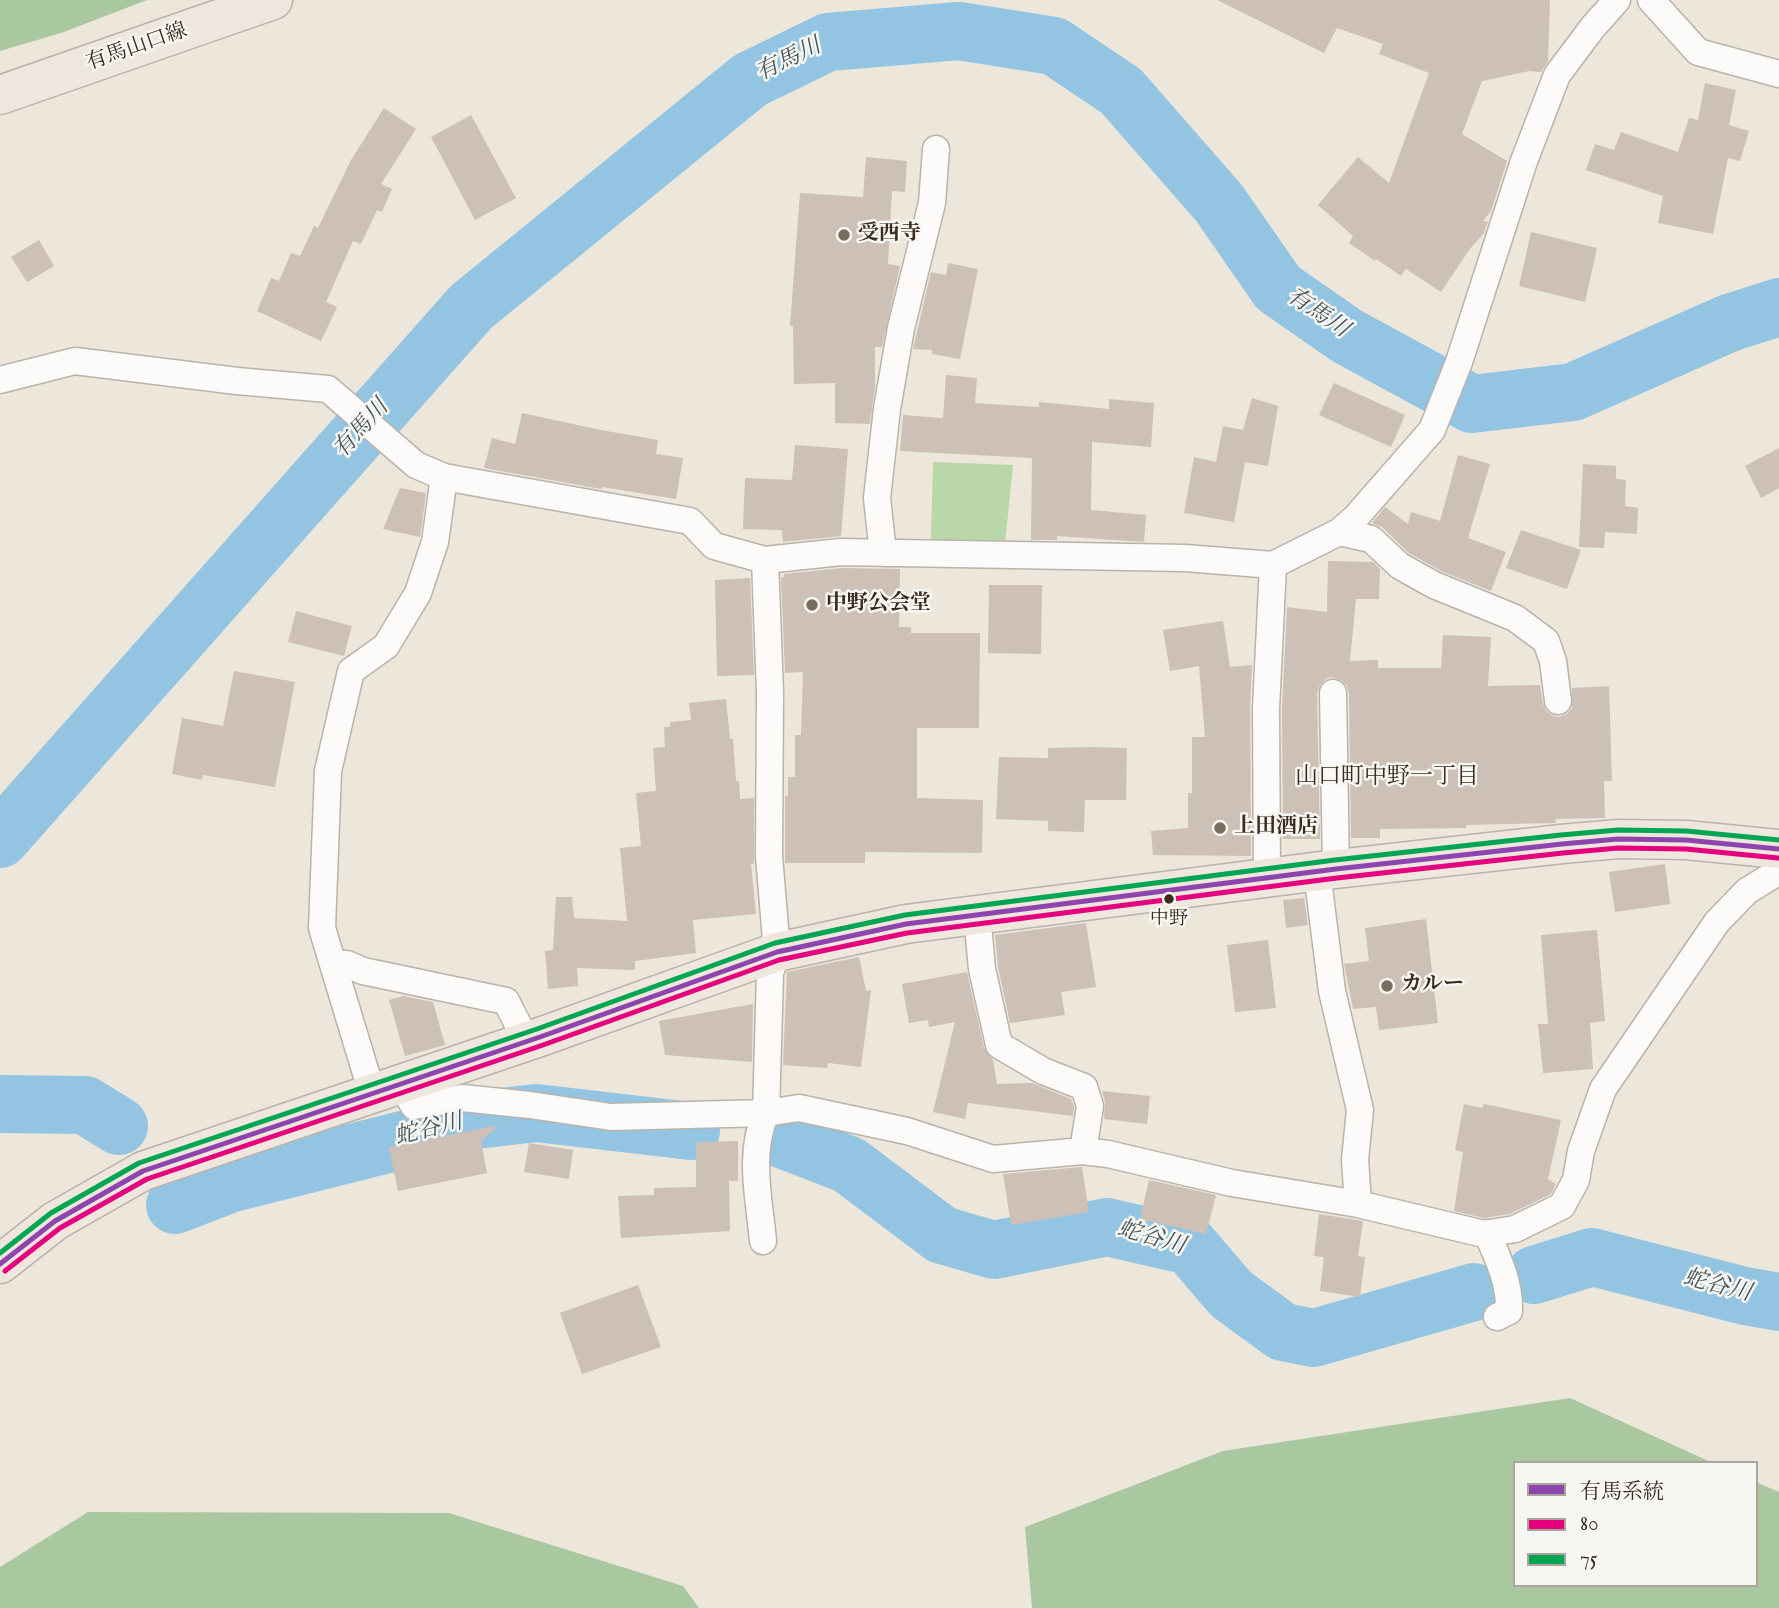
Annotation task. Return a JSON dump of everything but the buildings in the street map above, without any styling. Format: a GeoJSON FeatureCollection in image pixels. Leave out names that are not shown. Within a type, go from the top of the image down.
{"type":"FeatureCollection","features":[{"type":"Feature","properties":{"kind":"main road","name":"有馬山口線"},"geometry":{"type":"LineString","coordinates":[[0,95],[273,0]]}},
{"type":"Feature","properties":{"kind":"main road"},"geometry":{"type":"LineString","coordinates":[[0,1264],[55,1221],[143,1171],[527,1042],[777,952],[906,924],[1266,877],[1618,839],[1686,840],[1779,849]]}},
{"type":"Feature","properties":{"kind":"street"},"geometry":{"type":"LineString","coordinates":[[0,380],[75,361],[328,389],[415,465],[444,477],[690,521],[714,546],[765,560],[841,552],[883,552],[1185,558],[1273,565],[1339,532],[1356,517],[1432,430],[1459,362],[1524,161],[1557,75],[1617,0]]}},
{"type":"Feature","properties":{"kind":"street"},"geometry":{"type":"LineString","coordinates":[[1651,0],[1698,52],[1779,74]]}},
{"type":"Feature","properties":{"kind":"street"},"geometry":{"type":"LineString","coordinates":[[883,552],[877,498],[887,409],[901,328],[932,203],[936,149]]}},
{"type":"Feature","properties":{"kind":"street"},"geometry":{"type":"LineString","coordinates":[[444,477],[435,542],[418,593],[386,646],[351,671],[331,758],[325,830],[322,928],[333,964],[386,1088],[414,1106],[463,1098],[611,1117],[766,1113],[799,1108],[907,1131],[993,1159],[1083,1151],[1108,1154],[1232,1182],[1358,1204],[1488,1233],[1515,1229],[1562,1206],[1576,1180],[1581,1151],[1603,1089],[1717,922],[1747,891],[1773,875],[1779,860]]}},
{"type":"Feature","properties":{"kind":"street"},"geometry":{"type":"LineString","coordinates":[[1339,532],[1371,539],[1400,566],[1434,585],[1515,618],[1546,641],[1553,661],[1558,701]]}},
{"type":"Feature","properties":{"kind":"street"},"geometry":{"type":"LineString","coordinates":[[763,1241],[755,1163],[760,1127],[766,1113],[770,973],[777,952],[769,856],[770,692],[765,560]]}},
{"type":"Feature","properties":{"kind":"street"},"geometry":{"type":"LineString","coordinates":[[1266,877],[1266,709],[1273,565]]}},
{"type":"Feature","properties":{"kind":"street"},"geometry":{"type":"LineString","coordinates":[[1332,693],[1327,870],[1332,991],[1360,1110],[1355,1160],[1358,1204]]}},
{"type":"Feature","properties":{"kind":"street"},"geometry":{"type":"LineString","coordinates":[[977,915],[982,969],[999,1045],[1043,1071],[1084,1087],[1090,1106],[1083,1151]]}},
{"type":"Feature","properties":{"kind":"street"},"geometry":{"type":"LineString","coordinates":[[333,964],[347,964],[363,971],[506,1001],[527,1042]]}},
{"type":"Feature","properties":{"kind":"street"},"geometry":{"type":"LineString","coordinates":[[1488,1233],[1510,1298],[1509,1311],[1497,1317]]}},
{"type":"Feature","properties":{"kind":"green space"},"geometry":{"type":"Polygon","coordinates":[[[0,0],[147,0],[64,32],[0,51],[0,0]]]}},
{"type":"Feature","properties":{"kind":"green space"},"geometry":{"type":"Polygon","coordinates":[[[933,462],[1013,465],[1005,544],[931,540],[933,462]]]}},
{"type":"Feature","properties":{"kind":"green space"},"geometry":{"type":"Polygon","coordinates":[[[1570,1398],[1709,1461],[1513,1461],[1513,1587],[1758,1587],[1758,1483],[1779,1492],[1779,1608],[1032,1608],[1025,1527],[1223,1451],[1570,1398]]]}},
{"type":"Feature","properties":{"kind":"green space"},"geometry":{"type":"Polygon","coordinates":[[[88,1512],[449,1513],[683,1586],[699,1608],[0,1608],[0,1567],[88,1512]]]}},
{"type":"Feature","properties":{"kind":"waterway","name":"有馬川"},"geometry":{"type":"LineString","coordinates":[[0,839],[471,307],[750,80],[828,42],[959,31],[1054,46],[1121,91],[1219,203],[1278,288],[1347,336],[1472,404],[1573,392],[1729,323],[1779,307]]}},
{"type":"Feature","properties":{"kind":"waterway","name":"蛇谷川"},"geometry":{"type":"LineString","coordinates":[[0,1104],[85,1105],[119,1126]]}},
{"type":"Feature","properties":{"kind":"waterway","name":"蛇谷川"},"geometry":{"type":"LineString","coordinates":[[175,1205],[232,1183],[419,1136],[467,1121],[536,1113],[691,1131]]}},
{"type":"Feature","properties":{"kind":"waterway","name":"蛇谷川"},"geometry":{"type":"LineString","coordinates":[[779,1138],[849,1165],[942,1235],[994,1250],[1107,1227],[1190,1246],[1231,1294],[1283,1332],[1314,1338],[1474,1292]]}},
{"type":"Feature","properties":{"kind":"waterway","name":"蛇谷川"},"geometry":{"type":"LineString","coordinates":[[1534,1275],[1592,1257],[1745,1296],[1779,1302]]}},
{"type":"Feature","properties":{"kind":"transit line","name":"75"},"geometry":{"type":"LineString","coordinates":[[0,1253],[51,1213],[139,1163],[537,1029],[775,943],[905,915],[1335,860],[1561,835],[1618,830],[1686,831],[1779,840]]}},
{"type":"Feature","properties":{"kind":"transit line","name":"有馬系統"},"geometry":{"type":"LineString","coordinates":[[0,1264],[55,1221],[143,1171],[540,1037],[777,952],[906,924],[1336,869],[1562,844],[1618,839],[1686,840],[1779,849]]}},
{"type":"Feature","properties":{"kind":"transit line","name":"80"},"geometry":{"type":"LineString","coordinates":[[5,1271],[60,1228],[147,1179],[543,1045],[779,960],[907,933],[1337,878],[1563,853],[1618,848],[1686,849],[1778,858]]}},
{"type":"Feature","properties":{"kind":"place","name":"受西寺"},"geometry":{"type":"Point","coordinates":[844,235]}},
{"type":"Feature","properties":{"kind":"place","name":"中野公会堂"},"geometry":{"type":"Point","coordinates":[812,605]}},
{"type":"Feature","properties":{"kind":"place","name":"上田酒店"},"geometry":{"type":"Point","coordinates":[1220,828]}},
{"type":"Feature","properties":{"kind":"place","name":"中野"},"geometry":{"type":"Point","coordinates":[1169,899]}},
{"type":"Feature","properties":{"kind":"place","name":"カルー"},"geometry":{"type":"Point","coordinates":[1387,986]}},
{"type":"Feature","properties":{"kind":"district","name":"山口町中野一丁目"},"geometry":{"type":"Point","coordinates":[1387,778]}}]}
